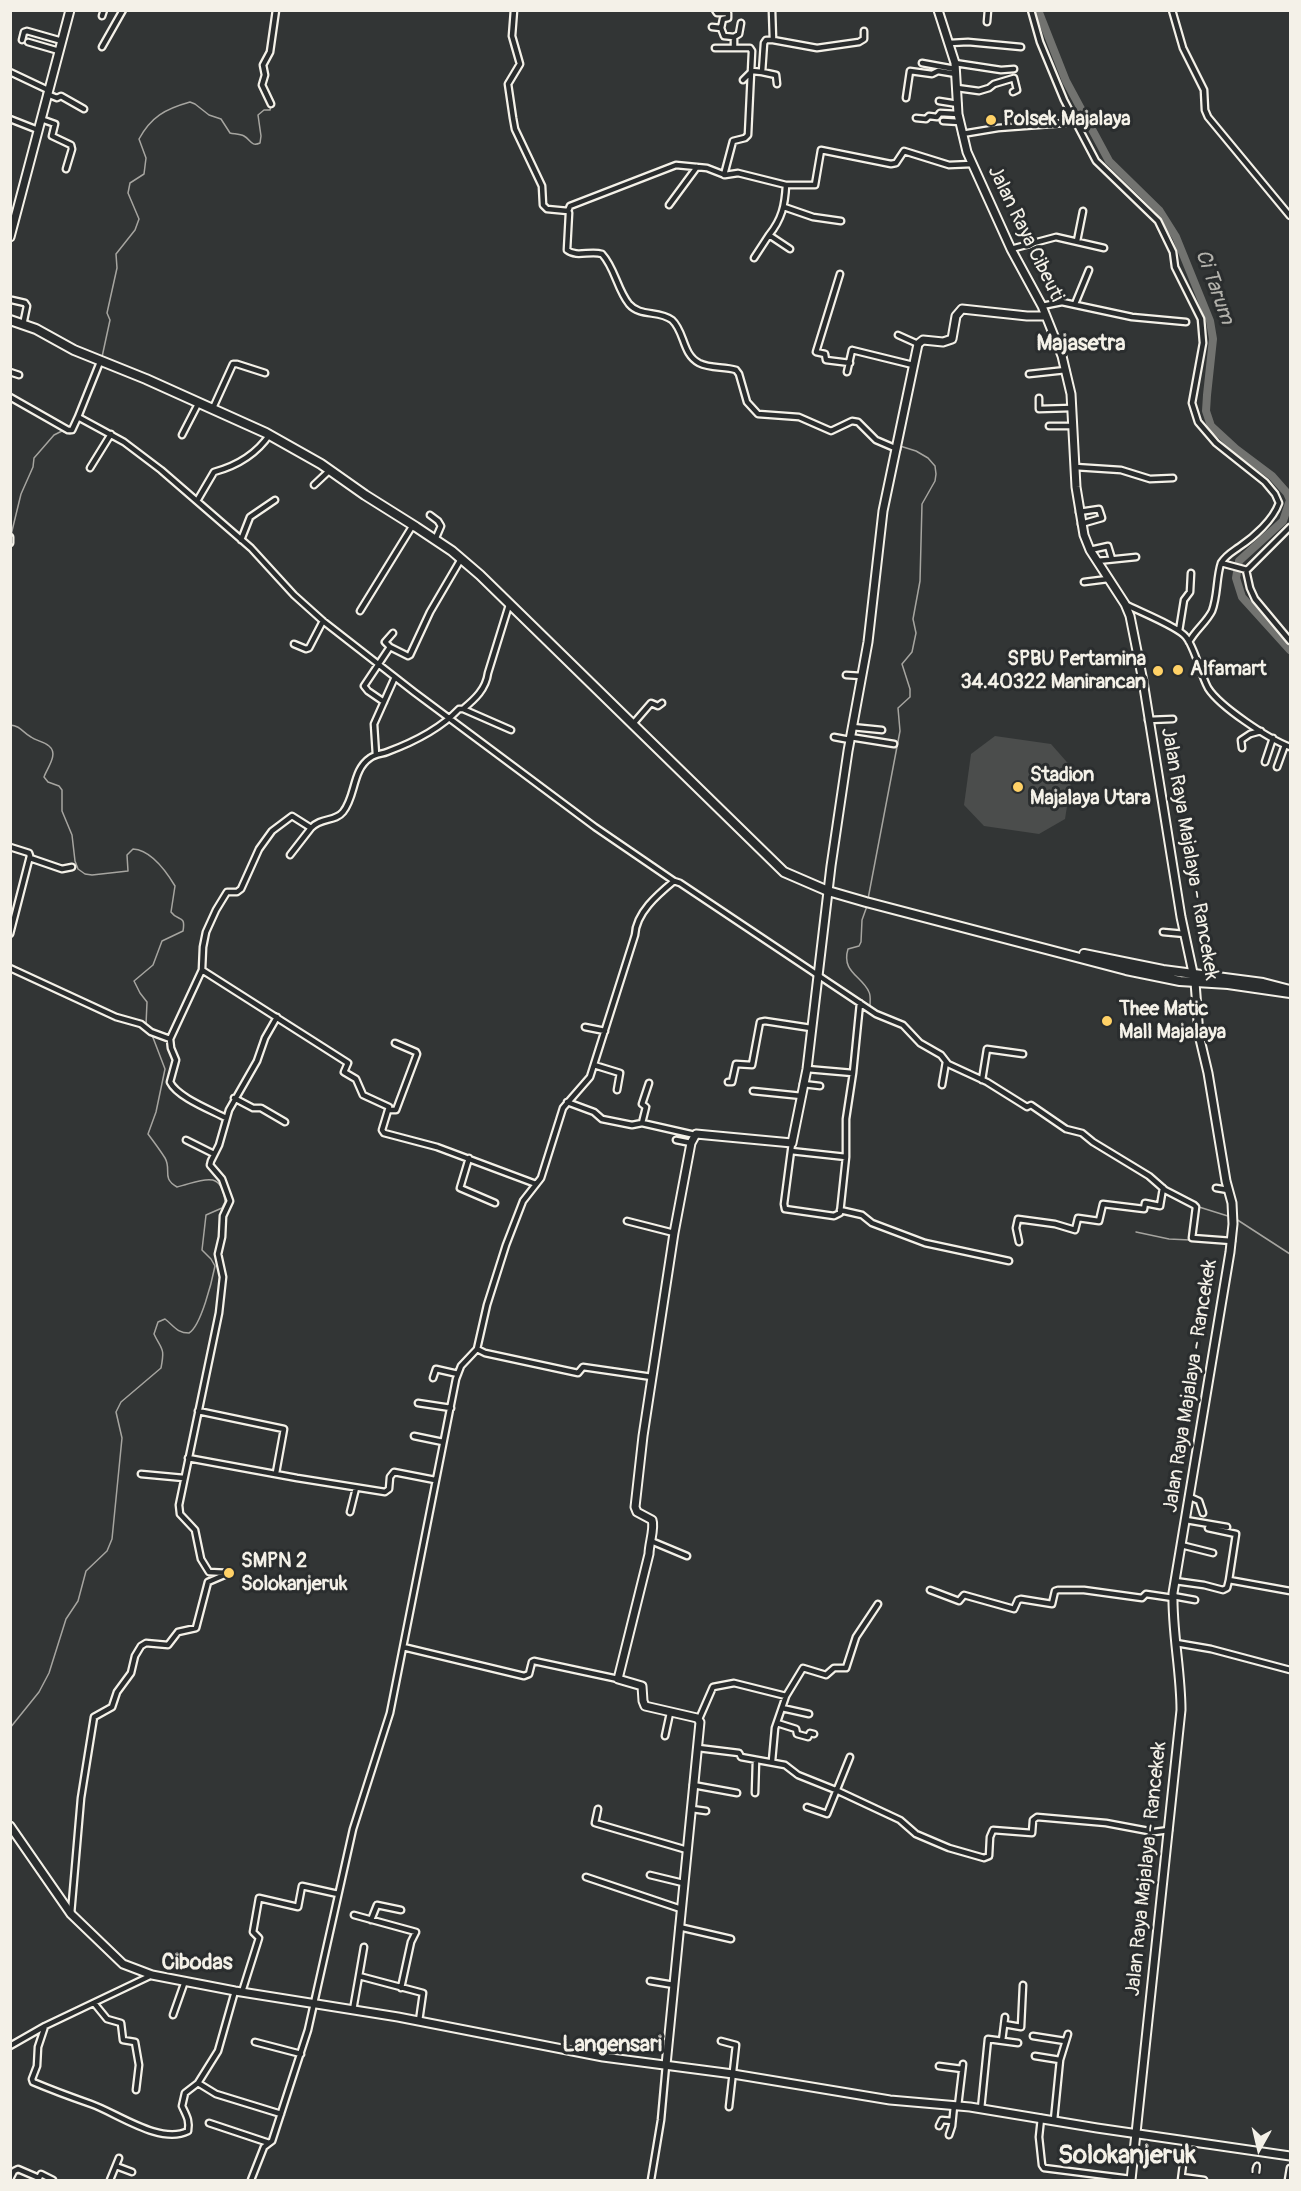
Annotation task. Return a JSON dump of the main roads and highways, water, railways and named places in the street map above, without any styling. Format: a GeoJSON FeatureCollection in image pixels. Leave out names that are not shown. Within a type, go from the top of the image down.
{"type":"FeatureCollection","features":[{"type":"Feature","properties":{"kind":"main road"},"geometry":{"type":"LineString","coordinates":[[10,237],[70,10]]}},
{"type":"Feature","properties":{"kind":"main road","name":"Jalan Raya Cibeuti"},"geometry":{"type":"LineString","coordinates":[[938,10],[950,43],[956,69],[959,118],[972,164],[1011,249],[1042,306],[1066,370],[1072,408],[1078,513],[1081,524],[1090,550],[1125,604]]}},
{"type":"Feature","properties":{"kind":"main road"},"geometry":{"type":"LineString","coordinates":[[666,2065],[699,1719],[645,1706],[642,1686],[618,1679],[649,1554],[653,1521],[637,1512],[635,1506],[674,1233],[693,1139],[722,1136],[791,1147],[807,1069],[828,891],[850,739],[862,676],[883,511],[918,344],[923,340],[943,342],[952,339],[956,316],[962,309],[1046,316]]}},
{"type":"Feature","properties":{"kind":"main road"},"geometry":{"type":"LineString","coordinates":[[10,320],[36,329],[100,362],[270,434],[330,470],[435,540],[461,559],[777,867],[800,880],[828,891],[1126,970],[1290,992]]}},
{"type":"Feature","properties":{"kind":"main road","name":"Jalan Raya Majalaya - Rancekek"},"geometry":{"type":"LineString","coordinates":[[1125,604],[1143,681],[1194,978],[1199,1035],[1233,1214],[1232,1241],[1173,1597],[1181,1710],[1131,2180]]}},
{"type":"Feature","properties":{"kind":"main road"},"geometry":{"type":"LineString","coordinates":[[10,1826],[71,1914],[126,1966],[152,1975],[238,1992],[419,2021],[603,2057],[733,2074],[890,2100],[981,2109],[1290,2156]]}},
{"type":"Feature","properties":{"kind":"waterway"},"geometry":{"type":"LineString","coordinates":[[277,18],[279,10]]}},
{"type":"Feature","properties":{"kind":"waterway","name":"Ci Tarum"},"geometry":{"type":"LineString","coordinates":[[1038,10],[1066,81],[1109,161],[1159,210],[1176,237],[1210,321],[1213,339],[1206,411],[1211,426],[1236,449],[1272,476],[1290,500],[1283,521],[1239,561],[1236,578],[1242,597],[1290,650]]}},
{"type":"Feature","properties":{"kind":"waterway"},"geometry":{"type":"LineString","coordinates":[[517,44],[522,62]]}},
{"type":"Feature","properties":{"kind":"waterway"},"geometry":{"type":"LineString","coordinates":[[102,357],[110,320],[107,313],[117,268],[116,254],[135,230],[139,219],[128,193],[130,183],[144,174],[146,158],[139,139],[144,131],[160,115],[190,102],[209,115],[221,119],[230,133],[242,135],[253,144],[257,144],[260,143],[261,136],[258,115],[264,110],[270,110],[271,105]]}},
{"type":"Feature","properties":{"kind":"waterway"},"geometry":{"type":"LineString","coordinates":[[555,208],[565,208]]}},
{"type":"Feature","properties":{"kind":"waterway"},"geometry":{"type":"LineString","coordinates":[[571,213],[571,223]]}},
{"type":"Feature","properties":{"kind":"waterway"},"geometry":{"type":"LineString","coordinates":[[81,416],[100,368]]}},
{"type":"Feature","properties":{"kind":"waterway"},"geometry":{"type":"LineString","coordinates":[[11,535],[21,494],[33,467],[34,458],[54,435],[62,431],[70,434],[73,431]]}},
{"type":"Feature","properties":{"kind":"waterway"},"geometry":{"type":"LineString","coordinates":[[868,899],[900,731],[898,708],[910,697],[910,689],[902,664],[912,652],[916,633],[913,619],[920,581],[922,504],[935,481],[936,474],[935,466],[928,458],[900,446]]}},
{"type":"Feature","properties":{"kind":"waterway"},"geometry":{"type":"LineString","coordinates":[[10,725],[19,728],[52,749],[53,757],[44,777],[62,790],[62,811],[72,835],[78,869],[85,874],[92,875],[128,871],[127,855],[133,849],[140,850],[152,857],[163,868],[175,886],[171,912],[182,920],[183,931],[162,941],[153,965],[134,981],[147,1002],[146,1025]]}},
{"type":"Feature","properties":{"kind":"waterway"},"geometry":{"type":"LineString","coordinates":[[867,906],[862,920],[861,942],[859,946],[848,949],[847,963],[869,992],[870,1006]]}},
{"type":"Feature","properties":{"kind":"waterway"},"geometry":{"type":"LineString","coordinates":[[10,1728],[39,1692],[49,1673],[66,1619],[78,1601],[86,1571],[107,1551],[112,1539],[122,1438],[116,1412],[121,1402],[161,1368],[163,1352],[154,1334],[158,1322],[165,1319],[176,1329],[185,1333],[189,1333],[198,1322],[215,1266],[202,1250],[206,1215],[222,1208],[225,1202],[223,1191],[219,1184],[208,1180],[177,1187],[172,1184],[168,1177],[167,1162],[148,1134],[156,1112],[165,1069],[152,1035]]}},
{"type":"Feature","properties":{"kind":"waterway"},"geometry":{"type":"LineString","coordinates":[[984,1077],[1003,1089]]}},
{"type":"Feature","properties":{"kind":"waterway"},"geometry":{"type":"LineString","coordinates":[[1079,1134],[1087,1140]]}},
{"type":"Feature","properties":{"kind":"waterway"},"geometry":{"type":"LineString","coordinates":[[1199,1207],[1231,1217]]}},
{"type":"Feature","properties":{"kind":"waterway"},"geometry":{"type":"LineString","coordinates":[[1236,1219],[1290,1254]]}},
{"type":"Feature","properties":{"kind":"waterway"},"geometry":{"type":"LineString","coordinates":[[1136,1232],[1169,1239],[1190,1240],[1190,1238]]}},
{"type":"Feature","properties":{"kind":"place","name":"Polsek Majalaya"},"geometry":{"type":"Point","coordinates":[991,120]}},
{"type":"Feature","properties":{"kind":"place","name":"Alfamart"},"geometry":{"type":"Point","coordinates":[1178,670]}},
{"type":"Feature","properties":{"kind":"place","name":"SPBU Pertamina 34.40322 Manirancan"},"geometry":{"type":"Point","coordinates":[1158,671]}},
{"type":"Feature","properties":{"kind":"place","name":"Stadion Majalaya Utara"},"geometry":{"type":"Point","coordinates":[1018,787]}},
{"type":"Feature","properties":{"kind":"place","name":"Thee Matic Mall Majalaya"},"geometry":{"type":"Point","coordinates":[1107,1021]}},
{"type":"Feature","properties":{"kind":"place","name":"SMPN 2 Solokanjeruk"},"geometry":{"type":"Point","coordinates":[229,1573]}},
{"type":"Feature","properties":{"kind":"district","name":"Majasetra"},"geometry":{"type":"Point","coordinates":[1081,344]}},
{"type":"Feature","properties":{"kind":"district","name":"Cibodas"},"geometry":{"type":"Point","coordinates":[197,1963]}},
{"type":"Feature","properties":{"kind":"district","name":"Langensari"},"geometry":{"type":"Point","coordinates":[612,2045]}},
{"type":"Feature","properties":{"kind":"district","name":"Solokanjeruk"},"geometry":{"type":"Point","coordinates":[1127,2156]}}]}
